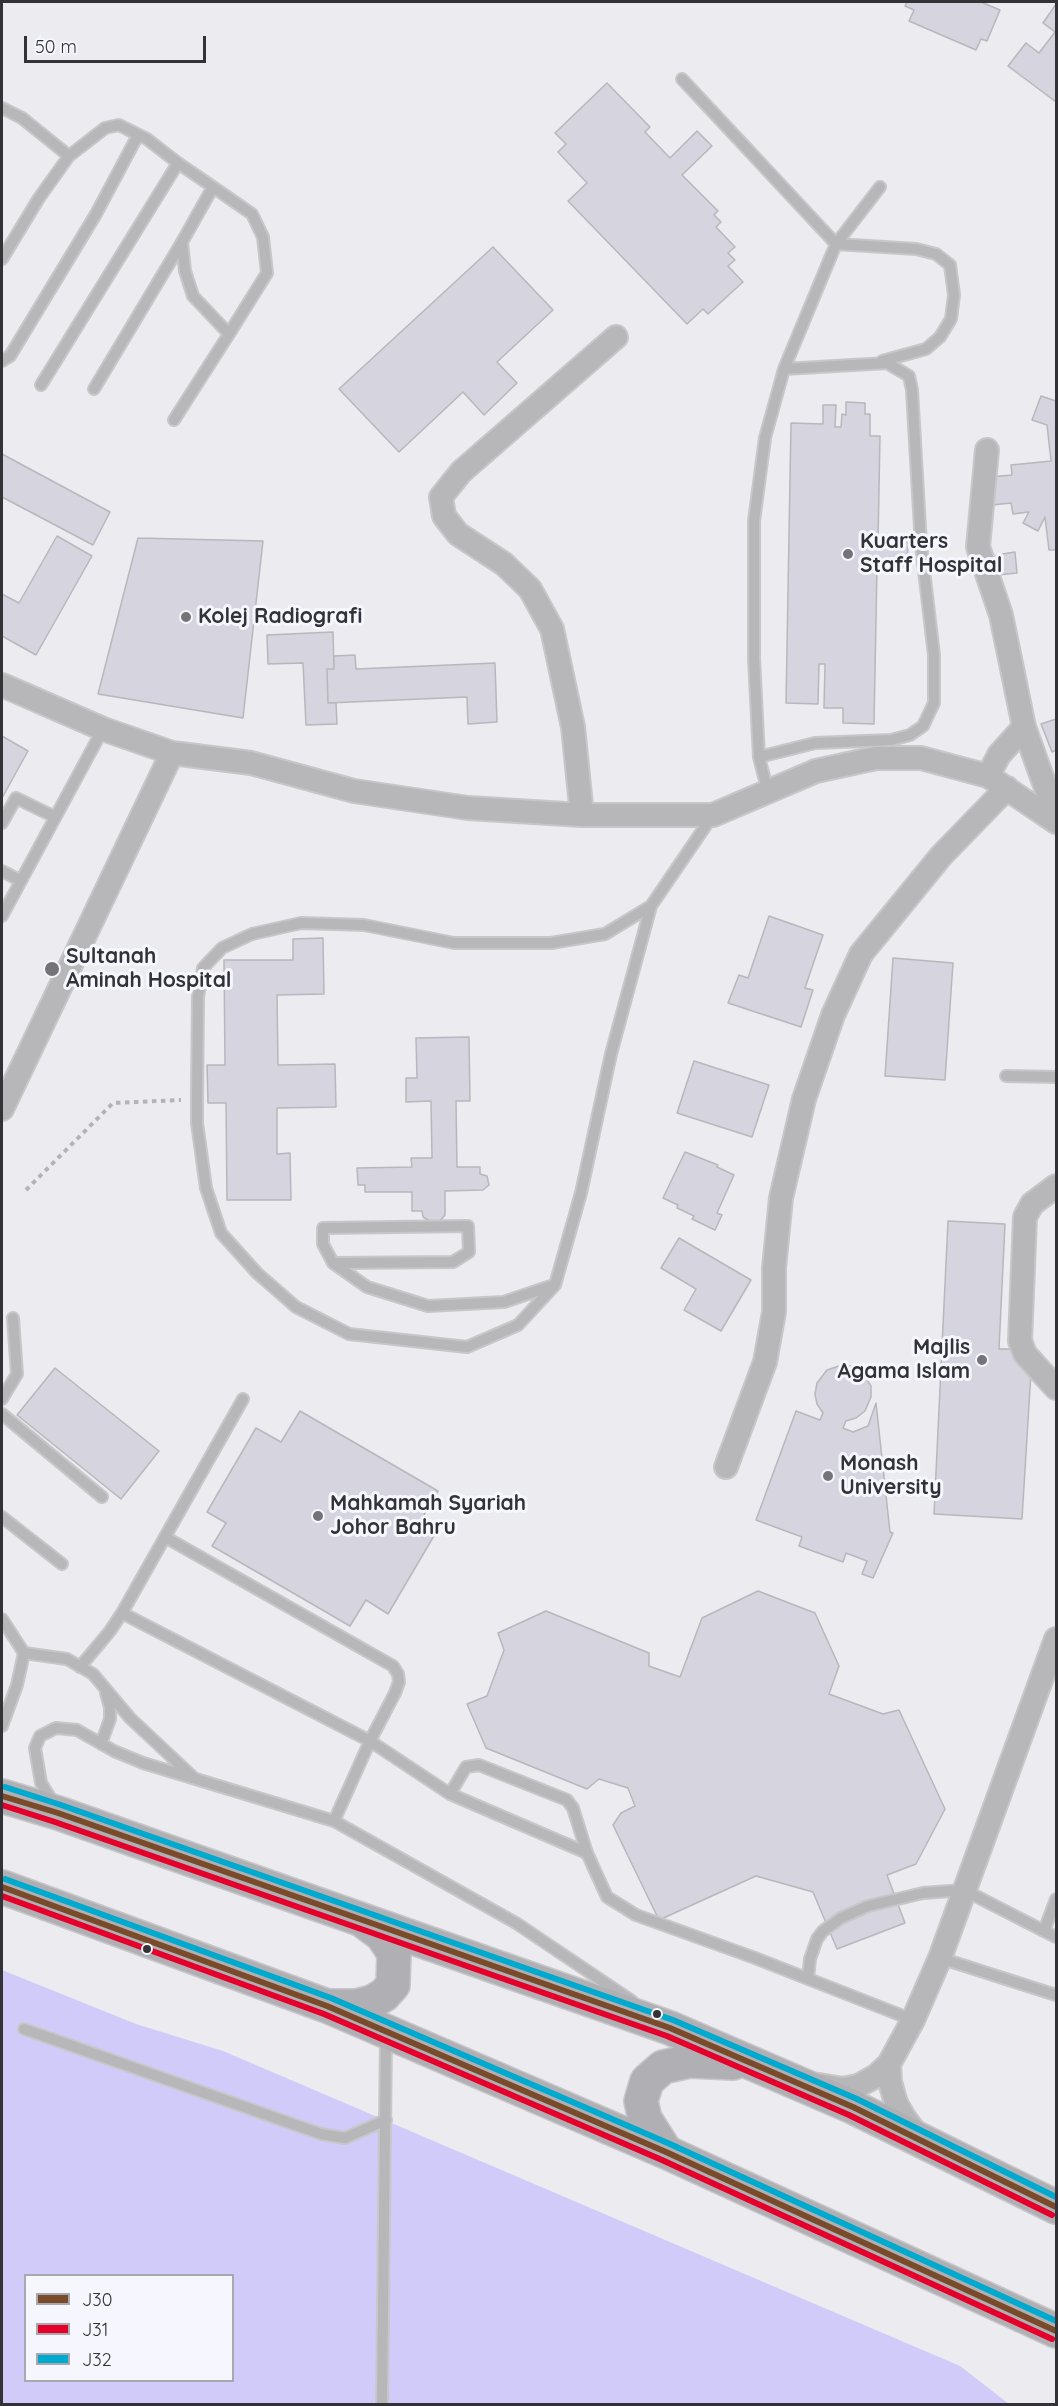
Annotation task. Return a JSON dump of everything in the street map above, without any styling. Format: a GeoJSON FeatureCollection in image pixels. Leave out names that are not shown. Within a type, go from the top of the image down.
{"type":"FeatureCollection","features":[{"type":"Feature","properties":{"kind":"main road"},"geometry":{"type":"LineString","coordinates":[[2,1796],[58,1813],[670,2028],[769,2070],[922,2140],[1056,2207]]}},
{"type":"Feature","properties":{"kind":"main road"},"geometry":{"type":"LineString","coordinates":[[2,1887],[327,2006],[666,2152],[1056,2331]]}},
{"type":"Feature","properties":{"kind":"main road"},"geometry":{"type":"LineString","coordinates":[[327,2006],[357,2006],[372,2002],[384,1995],[393,1984],[394,1953],[381,1935],[364,1922]]}},
{"type":"Feature","properties":{"kind":"main road"},"geometry":{"type":"LineString","coordinates":[[666,2152],[645,2120],[641,2101],[647,2081],[663,2067],[690,2061],[726,2062],[769,2070]]}},
{"type":"Feature","properties":{"kind":"street"},"geometry":{"type":"LineString","coordinates":[[582,815],[573,727],[552,629],[530,589],[504,564],[458,534],[444,516],[441,497],[460,472],[616,337]]}},
{"type":"Feature","properties":{"kind":"street"},"geometry":{"type":"LineString","coordinates":[[987,450],[978,547],[1001,615],[1024,727],[1056,816]]}},
{"type":"Feature","properties":{"kind":"street"},"geometry":{"type":"LineString","coordinates":[[2,685],[103,729],[172,753],[251,763],[354,791],[468,808],[582,815],[713,815],[816,771],[876,758],[921,758],[988,776],[1056,822]]}},
{"type":"Feature","properties":{"kind":"street"},"geometry":{"type":"LineString","coordinates":[[988,776],[999,754],[1024,727]]}},
{"type":"Feature","properties":{"kind":"street"},"geometry":{"type":"LineString","coordinates":[[2,1109],[172,753]]}},
{"type":"Feature","properties":{"kind":"street"},"geometry":{"type":"LineString","coordinates":[[726,1467],[765,1362],[774,1312],[774,1268],[781,1198],[804,1099],[833,1015],[861,954],[941,856],[1007,788]]}},
{"type":"Feature","properties":{"kind":"street"},"geometry":{"type":"LineString","coordinates":[[1056,1186],[1032,1204],[1025,1217],[1020,1341],[1025,1354],[1056,1388]]}},
{"type":"Feature","properties":{"kind":"street"},"geometry":{"type":"LineString","coordinates":[[769,2070],[825,2087],[843,2089],[858,2086],[876,2076],[889,2064],[913,2020],[940,1958],[1056,1639]]}},
{"type":"Feature","properties":{"kind":"street"},"geometry":{"type":"LineString","coordinates":[[889,2064],[890,2082],[896,2103],[905,2119],[922,2140]]}},
{"type":"Feature","properties":{"kind":"lane"},"geometry":{"type":"LineString","coordinates":[[682,79],[836,244],[916,249],[936,254],[950,265],[954,295],[951,319],[940,337],[926,349],[869,364]]}},
{"type":"Feature","properties":{"kind":"lane"},"geometry":{"type":"LineString","coordinates":[[2,108],[22,118],[69,156]]}},
{"type":"Feature","properties":{"kind":"lane"},"geometry":{"type":"LineString","coordinates":[[2,260],[39,198],[69,156],[105,128],[119,125],[156,145],[252,214],[263,237],[267,273],[174,420]]}},
{"type":"Feature","properties":{"kind":"lane"},"geometry":{"type":"LineString","coordinates":[[2,361],[10,356],[96,214],[138,135]]}},
{"type":"Feature","properties":{"kind":"lane"},"geometry":{"type":"LineString","coordinates":[[41,385],[178,163]]}},
{"type":"Feature","properties":{"kind":"lane"},"geometry":{"type":"LineString","coordinates":[[94,389],[213,187]]}},
{"type":"Feature","properties":{"kind":"lane"},"geometry":{"type":"LineString","coordinates":[[768,792],[759,757],[754,658],[754,521],[765,438],[784,369],[836,244],[880,188]]}},
{"type":"Feature","properties":{"kind":"lane"},"geometry":{"type":"LineString","coordinates":[[182,242],[184,271],[193,296],[229,334]]}},
{"type":"Feature","properties":{"kind":"lane"},"geometry":{"type":"LineString","coordinates":[[759,757],[815,743],[891,740],[910,735],[923,726],[934,703],[934,655],[921,546],[912,390],[909,376],[886,363],[784,369]]}},
{"type":"Feature","properties":{"kind":"lane"},"geometry":{"type":"LineString","coordinates":[[2,916],[103,729]]}},
{"type":"Feature","properties":{"kind":"lane"},"geometry":{"type":"LineString","coordinates":[[2,823],[15,798],[55,817]]}},
{"type":"Feature","properties":{"kind":"lane"},"geometry":{"type":"LineString","coordinates":[[651,906],[605,934],[551,943],[454,943],[364,925],[301,923],[252,934],[222,948],[203,968],[198,997],[197,1099],[206,1188],[221,1233],[258,1273],[296,1307],[349,1335],[467,1347],[518,1325],[555,1285],[581,1193],[611,1054],[651,906],[713,815]]}},
{"type":"Feature","properties":{"kind":"lane"},"geometry":{"type":"LineString","coordinates":[[2,871],[21,881]]}},
{"type":"Feature","properties":{"kind":"lane"},"geometry":{"type":"LineString","coordinates":[[1006,1076],[1056,1077]]}},
{"type":"Feature","properties":{"kind":"lane"},"geometry":{"type":"LineString","coordinates":[[333,1263],[453,1262],[469,1251],[468,1226],[323,1228],[323,1244],[333,1263],[367,1287],[428,1306],[504,1302],[555,1285]]}},
{"type":"Feature","properties":{"kind":"lane"},"geometry":{"type":"LineString","coordinates":[[2,1399],[17,1374],[13,1318]]}},
{"type":"Feature","properties":{"kind":"lane"},"geometry":{"type":"LineString","coordinates":[[80,1667],[122,1613],[243,1399]]}},
{"type":"Feature","properties":{"kind":"lane"},"geometry":{"type":"LineString","coordinates":[[2,1414],[102,1497]]}},
{"type":"Feature","properties":{"kind":"lane"},"geometry":{"type":"LineString","coordinates":[[2,1517],[62,1564]]}},
{"type":"Feature","properties":{"kind":"lane"},"geometry":{"type":"LineString","coordinates":[[165,1537],[393,1666],[398,1674],[399,1682],[395,1693],[370,1741],[334,1821]]}},
{"type":"Feature","properties":{"kind":"lane"},"geometry":{"type":"LineString","coordinates":[[122,1613],[370,1741],[450,1794],[587,1853]]}},
{"type":"Feature","properties":{"kind":"lane"},"geometry":{"type":"LineString","coordinates":[[2,1619],[24,1653],[17,1685],[2,1726]]}},
{"type":"Feature","properties":{"kind":"lane"},"geometry":{"type":"LineString","coordinates":[[24,1653],[67,1659],[93,1674],[130,1718],[197,1780]]}},
{"type":"Feature","properties":{"kind":"lane"},"geometry":{"type":"LineString","coordinates":[[101,1744],[110,1719],[110,1707],[104,1689]]}},
{"type":"Feature","properties":{"kind":"lane"},"geometry":{"type":"LineString","coordinates":[[58,1813],[41,1783],[34,1748],[40,1736],[56,1728],[77,1730],[143,1763],[334,1821],[516,1923],[670,2028]]}},
{"type":"Feature","properties":{"kind":"lane"},"geometry":{"type":"LineString","coordinates":[[450,1794],[466,1767],[479,1765],[567,1800],[573,1808],[587,1853],[607,1897],[636,1915],[913,2020]]}},
{"type":"Feature","properties":{"kind":"lane"},"geometry":{"type":"LineString","coordinates":[[808,1979],[810,1959],[822,1931],[841,1918],[868,1906],[935,1890],[964,1890],[1056,1937]]}},
{"type":"Feature","properties":{"kind":"lane"},"geometry":{"type":"LineString","coordinates":[[1044,1931],[1056,1899]]}},
{"type":"Feature","properties":{"kind":"lane"},"geometry":{"type":"LineString","coordinates":[[940,1958],[1056,1995]]}},
{"type":"Feature","properties":{"kind":"lane"},"geometry":{"type":"LineString","coordinates":[[24,2029],[321,2134],[345,2138],[386,2120]]}},
{"type":"Feature","properties":{"kind":"lane"},"geometry":{"type":"LineString","coordinates":[[382,2404],[386,2032]]}},
{"type":"Feature","properties":{"kind":"path"},"geometry":{"type":"LineString","coordinates":[[26,1190],[113,1103],[197,1099]]}},
{"type":"Feature","properties":{"kind":"shaded area"},"geometry":{"type":"Polygon","coordinates":[[[2,1970],[136,2024],[223,2051],[960,2366],[1009,2404],[2,2404],[2,1970]]]}},
{"type":"Feature","properties":{"kind":"building"},"geometry":{"type":"Polygon","coordinates":[[[907,2],[981,2],[1000,10],[987,41],[981,39],[976,50],[909,21],[914,10],[905,6],[907,2]]]}},
{"type":"Feature","properties":{"kind":"building"},"geometry":{"type":"Polygon","coordinates":[[[1056,4],[1056,102],[1008,66],[1026,43],[1039,53],[1055,32],[1043,23],[1056,4]]]}},
{"type":"Feature","properties":{"kind":"building"},"geometry":{"type":"Polygon","coordinates":[[[607,83],[650,127],[645,132],[670,158],[697,131],[712,146],[682,175],[718,211],[714,215],[721,222],[716,227],[735,247],[728,253],[735,260],[728,266],[743,282],[708,314],[703,309],[687,324],[568,201],[587,183],[558,152],[566,144],[555,133],[607,83]]]}},
{"type":"Feature","properties":{"kind":"building"},"geometry":{"type":"Polygon","coordinates":[[[493,247],[553,310],[497,362],[517,383],[484,415],[463,392],[399,452],[339,389],[493,247]]]}},
{"type":"Feature","properties":{"kind":"building"},"geometry":{"type":"Polygon","coordinates":[[[1041,396],[1056,401],[1056,550],[1049,550],[1045,517],[1038,531],[1023,523],[1029,512],[1013,514],[1011,503],[992,505],[990,477],[1012,475],[1011,465],[1051,461],[1047,425],[1032,420],[1041,396]]]}},
{"type":"Feature","properties":{"kind":"building","name":"Kuarters Staff Hospital"},"geometry":{"type":"Polygon","coordinates":[[[846,402],[865,403],[865,414],[870,414],[870,436],[880,436],[878,542],[908,542],[907,567],[877,566],[874,724],[843,723],[843,708],[824,708],[825,664],[819,664],[818,704],[786,703],[791,423],[823,424],[823,405],[836,405],[835,427],[841,427],[842,414],[846,415],[846,402]]]}},
{"type":"Feature","properties":{"kind":"building"},"geometry":{"type":"Polygon","coordinates":[[[2,454],[110,512],[93,545],[2,497],[2,454]]]}},
{"type":"Feature","properties":{"kind":"building"},"geometry":{"type":"Polygon","coordinates":[[[57,536],[92,556],[36,655],[2,636],[2,594],[19,603],[57,536]]]}},
{"type":"Feature","properties":{"kind":"building","name":"Kolej Radiografi"},"geometry":{"type":"Polygon","coordinates":[[[138,538],[263,541],[243,718],[98,694],[138,538]]]}},
{"type":"Feature","properties":{"kind":"building"},"geometry":{"type":"Polygon","coordinates":[[[1015,552],[1017,573],[998,575],[996,555],[1015,552]]]}},
{"type":"Feature","properties":{"kind":"building"},"geometry":{"type":"Polygon","coordinates":[[[333,632],[334,669],[327,669],[328,703],[336,703],[337,724],[306,725],[303,663],[268,664],[267,635],[333,632]]]}},
{"type":"Feature","properties":{"kind":"building"},"geometry":{"type":"Polygon","coordinates":[[[355,655],[356,669],[495,663],[497,722],[468,724],[467,697],[328,703],[327,669],[334,669],[334,656],[355,655]]]}},
{"type":"Feature","properties":{"kind":"building"},"geometry":{"type":"Polygon","coordinates":[[[1056,719],[1056,750],[1052,752],[1041,724],[1056,719]]]}},
{"type":"Feature","properties":{"kind":"building"},"geometry":{"type":"Polygon","coordinates":[[[2,736],[28,751],[2,798],[2,736]]]}},
{"type":"Feature","properties":{"kind":"building"},"geometry":{"type":"Polygon","coordinates":[[[769,916],[823,935],[805,988],[813,990],[801,1027],[728,1003],[739,975],[748,978],[769,916]]]}},
{"type":"Feature","properties":{"kind":"building"},"geometry":{"type":"Polygon","coordinates":[[[323,938],[324,994],[277,995],[278,1065],[335,1064],[336,1107],[277,1108],[277,1154],[290,1153],[291,1200],[227,1200],[226,1103],[208,1103],[207,1065],[225,1065],[224,960],[293,960],[293,939],[323,938]]]}},
{"type":"Feature","properties":{"kind":"building"},"geometry":{"type":"Polygon","coordinates":[[[893,958],[953,963],[945,1080],[885,1076],[893,958]]]}},
{"type":"Feature","properties":{"kind":"building"},"geometry":{"type":"Polygon","coordinates":[[[469,1037],[470,1101],[456,1101],[457,1167],[480,1167],[480,1174],[487,1176],[489,1185],[483,1190],[445,1191],[445,1215],[440,1221],[433,1223],[423,1217],[422,1211],[412,1211],[412,1192],[365,1192],[365,1185],[358,1185],[357,1168],[412,1167],[411,1158],[432,1158],[431,1101],[406,1102],[406,1078],[417,1078],[416,1038],[469,1037]]]}},
{"type":"Feature","properties":{"kind":"building"},"geometry":{"type":"Polygon","coordinates":[[[694,1061],[769,1085],[752,1137],[677,1113],[694,1061]]]}},
{"type":"Feature","properties":{"kind":"building"},"geometry":{"type":"Polygon","coordinates":[[[685,1152],[718,1165],[717,1167],[734,1175],[717,1213],[722,1215],[715,1230],[692,1219],[694,1216],[663,1198],[685,1152]]]}},
{"type":"Feature","properties":{"kind":"building","name":"Majlis Agama Islam"},"geometry":{"type":"Polygon","coordinates":[[[948,1221],[1005,1224],[999,1349],[1013,1349],[1031,1372],[1022,1519],[934,1514],[948,1221]]]}},
{"type":"Feature","properties":{"kind":"building"},"geometry":{"type":"Polygon","coordinates":[[[679,1238],[751,1280],[721,1331],[684,1310],[696,1289],[661,1268],[679,1238]]]}},
{"type":"Feature","properties":{"kind":"building","name":"Monash University"},"geometry":{"type":"Polygon","coordinates":[[[842,1365],[853,1366],[862,1372],[871,1386],[871,1397],[865,1411],[856,1418],[846,1421],[843,1428],[853,1432],[868,1426],[876,1403],[890,1532],[893,1533],[873,1578],[862,1574],[867,1561],[846,1553],[843,1562],[799,1546],[802,1537],[756,1520],[796,1411],[820,1420],[823,1413],[817,1404],[815,1394],[817,1383],[827,1370],[842,1365]]]}},
{"type":"Feature","properties":{"kind":"building"},"geometry":{"type":"Polygon","coordinates":[[[55,1368],[159,1451],[121,1499],[17,1415],[55,1368]]]}},
{"type":"Feature","properties":{"kind":"building","name":"Mahkamah Syariah Johor Bahru"},"geometry":{"type":"Polygon","coordinates":[[[300,1411],[438,1491],[421,1520],[438,1529],[388,1614],[366,1600],[350,1626],[212,1546],[226,1523],[207,1512],[256,1428],[281,1442],[300,1411]]]}},
{"type":"Feature","properties":{"kind":"building"},"geometry":{"type":"Polygon","coordinates":[[[758,1591],[815,1613],[839,1666],[829,1694],[883,1714],[899,1710],[945,1809],[916,1864],[887,1875],[905,1923],[837,1949],[813,1892],[756,1876],[659,1920],[613,1825],[621,1813],[635,1806],[628,1788],[599,1779],[587,1789],[486,1748],[467,1704],[487,1696],[504,1650],[498,1633],[546,1611],[649,1653],[649,1666],[680,1677],[702,1618],[758,1591]]]}},
{"type":"Feature","properties":{"kind":"transit line","name":"J32"},"geometry":{"type":"LineString","coordinates":[[5,1787],[673,2020],[857,2099],[1056,2197]]}},
{"type":"Feature","properties":{"kind":"transit line","name":"J30"},"geometry":{"type":"LineString","coordinates":[[2,1796],[58,1813],[670,2028],[853,2107],[1056,2207]]}},
{"type":"Feature","properties":{"kind":"transit line","name":"J31"},"geometry":{"type":"LineString","coordinates":[[2,1805],[667,2036],[849,2115],[1052,2215]]}},
{"type":"Feature","properties":{"kind":"transit line","name":"J32"},"geometry":{"type":"LineString","coordinates":[[5,1879],[331,1998],[670,2144],[1056,2321]]}},
{"type":"Feature","properties":{"kind":"transit line","name":"J30"},"geometry":{"type":"LineString","coordinates":[[2,1887],[327,2006],[666,2152],[1056,2331]]}},
{"type":"Feature","properties":{"kind":"transit line","name":"J31"},"geometry":{"type":"LineString","coordinates":[[2,1896],[324,2014],[662,2160],[1052,2339]]}},
{"type":"Feature","properties":{"kind":"place","name":"Kuarters Staff Hospital"},"geometry":{"type":"Point","coordinates":[848,554]}},
{"type":"Feature","properties":{"kind":"place","name":"Kolej Radiografi"},"geometry":{"type":"Point","coordinates":[186,617]}},
{"type":"Feature","properties":{"kind":"place","name":"Sultanah Aminah Hospital"},"geometry":{"type":"Point","coordinates":[52,969]}},
{"type":"Feature","properties":{"kind":"place","name":"Majlis Agama Islam"},"geometry":{"type":"Point","coordinates":[982,1360]}},
{"type":"Feature","properties":{"kind":"place","name":"Monash University"},"geometry":{"type":"Point","coordinates":[828,1476]}},
{"type":"Feature","properties":{"kind":"place","name":"Mahkamah Syariah Johor Bahru"},"geometry":{"type":"Point","coordinates":[318,1516]}}]}
